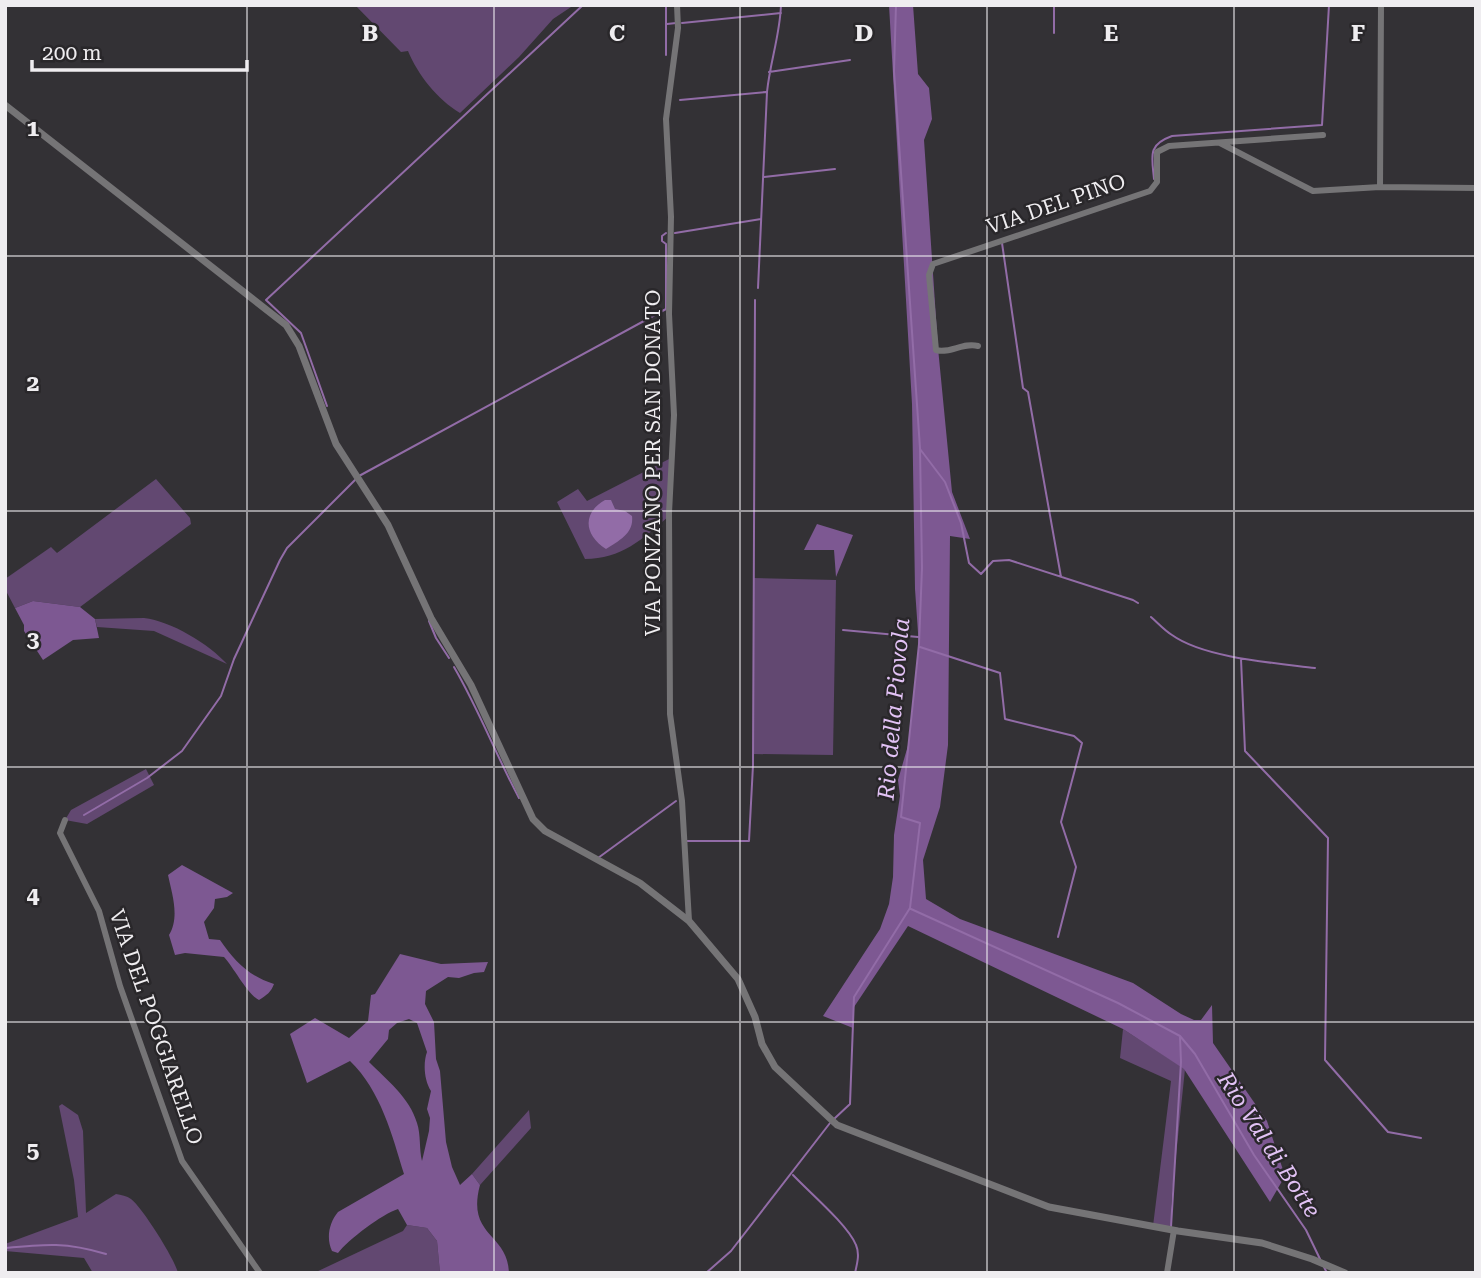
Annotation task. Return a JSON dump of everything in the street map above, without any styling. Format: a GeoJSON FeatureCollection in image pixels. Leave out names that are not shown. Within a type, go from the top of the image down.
{"type":"FeatureCollection","features":[{"type":"Feature","properties":{"kind":"street","name":"VIA PONZANO PER SAN DONATO"},"geometry":{"type":"LineString","coordinates":[[677,5],[666,118],[671,218],[669,314],[674,415],[669,513],[670,714],[682,801],[690,922]]}},
{"type":"Feature","properties":{"kind":"street"},"geometry":{"type":"LineString","coordinates":[[1380,187],[1381,5]]}},
{"type":"Feature","properties":{"kind":"street"},"geometry":{"type":"LineString","coordinates":[[5,105],[286,325],[299,346],[336,444],[388,525],[431,618],[471,685],[533,819],[545,831],[640,883],[690,922],[738,979],[755,1017],[762,1044],[775,1067],[832,1121],[1049,1207],[1262,1243],[1345,1273]]}},
{"type":"Feature","properties":{"kind":"street","name":"VIA DEL PINO"},"geometry":{"type":"LineString","coordinates":[[978,346],[971,344],[945,351],[936,350],[929,275],[933,264],[1150,191],[1157,182],[1157,152],[1163,148],[1323,135]]}},
{"type":"Feature","properties":{"kind":"street"},"geometry":{"type":"LineString","coordinates":[[1217,142],[1313,191],[1380,187],[1476,188]]}},
{"type":"Feature","properties":{"kind":"street","name":"VIA DEL POGGIARELLO"},"geometry":{"type":"LineString","coordinates":[[65,820],[60,833],[99,911],[120,986],[182,1161],[260,1273]]}},
{"type":"Feature","properties":{"kind":"street"},"geometry":{"type":"LineString","coordinates":[[1167,1273],[1170,1229]]}},
{"type":"Feature","properties":{"kind":"shaded area"},"geometry":{"type":"Polygon","coordinates":[[[355,5],[574,5],[553,19],[519,57],[460,113],[429,86],[408,51],[401,52],[355,5]]]}},
{"type":"Feature","properties":{"kind":"shaded area"},"geometry":{"type":"Polygon","coordinates":[[[889,5],[913,5],[918,74],[929,88],[932,119],[924,140],[938,348],[952,492],[970,539],[950,536],[948,745],[940,807],[923,860],[926,899],[960,919],[1133,983],[1194,1020],[1201,1020],[1212,1005],[1213,1043],[1267,1121],[1285,1176],[1270,1202],[1184,1069],[1123,1029],[908,926],[854,1007],[853,1028],[823,1016],[880,929],[889,904],[900,796],[898,780],[909,742],[919,647],[915,589],[912,404],[889,5]]]}},
{"type":"Feature","properties":{"kind":"shaded area"},"geometry":{"type":"Polygon","coordinates":[[[673,457],[669,516],[631,546],[610,556],[585,559],[557,502],[578,489],[587,501],[673,457]]]}},
{"type":"Feature","properties":{"kind":"shaded area"},"geometry":{"type":"Polygon","coordinates":[[[156,479],[190,518],[191,524],[80,607],[33,601],[15,608],[5,589],[5,579],[51,547],[57,553],[156,479]]]}},
{"type":"Feature","properties":{"kind":"shaded area"},"geometry":{"type":"Polygon","coordinates":[[[605,500],[611,500],[615,509],[632,516],[628,532],[606,549],[593,537],[589,524],[592,511],[605,500]]]}},
{"type":"Feature","properties":{"kind":"shaded area"},"geometry":{"type":"Polygon","coordinates":[[[817,524],[853,535],[836,577],[834,550],[804,550],[817,524]]]}},
{"type":"Feature","properties":{"kind":"shaded area"},"geometry":{"type":"Polygon","coordinates":[[[753,578],[836,580],[833,755],[753,754],[753,578]]]}},
{"type":"Feature","properties":{"kind":"shaded area"},"geometry":{"type":"Polygon","coordinates":[[[33,601],[80,607],[95,619],[99,638],[73,640],[43,660],[24,631],[24,625],[15,608],[33,601]]]}},
{"type":"Feature","properties":{"kind":"shaded area"},"geometry":{"type":"Polygon","coordinates":[[[144,618],[166,624],[189,635],[227,664],[154,631],[97,627],[95,619],[144,618]]]}},
{"type":"Feature","properties":{"kind":"shaded area"},"geometry":{"type":"Polygon","coordinates":[[[146,769],[154,785],[87,824],[65,820],[71,810],[146,769]]]}},
{"type":"Feature","properties":{"kind":"shaded area"},"geometry":{"type":"Polygon","coordinates":[[[182,865],[233,893],[215,899],[214,908],[204,922],[209,939],[220,940],[243,967],[274,984],[259,1000],[250,993],[224,957],[185,953],[175,955],[169,935],[175,913],[168,875],[182,865]]]}},
{"type":"Feature","properties":{"kind":"shaded area"},"geometry":{"type":"Polygon","coordinates":[[[400,954],[441,964],[488,962],[484,972],[459,978],[448,977],[426,991],[425,1004],[434,1022],[446,1142],[452,1167],[460,1185],[472,1174],[480,1185],[478,1215],[502,1250],[509,1273],[440,1273],[437,1241],[427,1228],[407,1225],[398,1209],[366,1228],[338,1253],[332,1251],[329,1231],[338,1212],[404,1174],[384,1114],[361,1073],[350,1061],[307,1083],[290,1034],[315,1018],[349,1038],[368,1021],[371,995],[375,994],[400,954]],[[409,1019],[397,1023],[389,1030],[388,1039],[369,1062],[397,1090],[414,1114],[422,1161],[429,1131],[430,1118],[427,1109],[431,1091],[425,1072],[427,1052],[417,1023],[409,1019]]]}},
{"type":"Feature","properties":{"kind":"shaded area"},"geometry":{"type":"Polygon","coordinates":[[[1123,1029],[1185,1069],[1171,1204],[1172,1230],[1153,1226],[1171,1081],[1120,1058],[1123,1029]]]}},
{"type":"Feature","properties":{"kind":"shaded area"},"geometry":{"type":"Polygon","coordinates":[[[62,1104],[78,1115],[83,1131],[86,1213],[116,1194],[131,1199],[158,1234],[178,1273],[93,1273],[84,1258],[5,1251],[5,1244],[78,1217],[74,1180],[59,1106],[62,1104]]]}},
{"type":"Feature","properties":{"kind":"shaded area"},"geometry":{"type":"Polygon","coordinates":[[[529,1110],[531,1128],[480,1185],[472,1174],[529,1110]]]}},
{"type":"Feature","properties":{"kind":"shaded area"},"geometry":{"type":"Polygon","coordinates":[[[407,1225],[427,1228],[437,1241],[440,1273],[314,1273],[403,1231],[407,1225]]]}},
{"type":"Feature","properties":{"kind":"waterway"},"geometry":{"type":"LineString","coordinates":[[327,406],[301,333],[266,300],[583,5]]}},
{"type":"Feature","properties":{"kind":"waterway"},"geometry":{"type":"LineString","coordinates":[[666,5],[666,55]]}},
{"type":"Feature","properties":{"kind":"waterway"},"geometry":{"type":"LineString","coordinates":[[758,288],[767,92],[781,5]]}},
{"type":"Feature","properties":{"kind":"waterway","name":"Rio della Piovola"},"geometry":{"type":"LineString","coordinates":[[834,1119],[850,1104],[854,997],[910,908],[920,823],[901,817],[919,644],[922,568],[920,448],[894,71],[896,5]]}},
{"type":"Feature","properties":{"kind":"waterway"},"geometry":{"type":"LineString","coordinates":[[1054,5],[1054,33]]}},
{"type":"Feature","properties":{"kind":"waterway"},"geometry":{"type":"LineString","coordinates":[[1154,179],[1152,158],[1155,147],[1172,136],[1322,125],[1329,5]]}},
{"type":"Feature","properties":{"kind":"waterway"},"geometry":{"type":"LineString","coordinates":[[682,23],[781,13]]}},
{"type":"Feature","properties":{"kind":"waterway"},"geometry":{"type":"LineString","coordinates":[[667,24],[676,23]]}},
{"type":"Feature","properties":{"kind":"waterway"},"geometry":{"type":"LineString","coordinates":[[769,72],[850,60]]}},
{"type":"Feature","properties":{"kind":"waterway"},"geometry":{"type":"LineString","coordinates":[[680,100],[766,92]]}},
{"type":"Feature","properties":{"kind":"waterway"},"geometry":{"type":"LineString","coordinates":[[764,177],[835,169]]}},
{"type":"Feature","properties":{"kind":"waterway"},"geometry":{"type":"LineString","coordinates":[[675,233],[761,219]]}},
{"type":"Feature","properties":{"kind":"waterway"},"geometry":{"type":"LineString","coordinates":[[359,476],[666,309],[666,244],[662,241],[662,236],[666,233]]}},
{"type":"Feature","properties":{"kind":"waterway"},"geometry":{"type":"LineString","coordinates":[[1002,243],[1023,388],[1028,392],[1061,577]]}},
{"type":"Feature","properties":{"kind":"waterway"},"geometry":{"type":"LineString","coordinates":[[687,841],[749,841],[753,765],[755,300]]}},
{"type":"Feature","properties":{"kind":"waterway"},"geometry":{"type":"LineString","coordinates":[[920,449],[945,482],[961,523],[969,563],[981,574],[993,561],[1009,560],[1138,603]]}},
{"type":"Feature","properties":{"kind":"waterway"},"geometry":{"type":"LineString","coordinates":[[84,815],[147,778],[182,751],[221,696],[234,659],[287,548],[355,480]]}},
{"type":"Feature","properties":{"kind":"waterway"},"geometry":{"type":"LineString","coordinates":[[1151,617],[1172,635],[1202,649],[1240,658],[1315,668]]}},
{"type":"Feature","properties":{"kind":"waterway"},"geometry":{"type":"LineString","coordinates":[[429,621],[449,658]]}},
{"type":"Feature","properties":{"kind":"waterway"},"geometry":{"type":"LineString","coordinates":[[843,630],[918,637]]}},
{"type":"Feature","properties":{"kind":"waterway"},"geometry":{"type":"LineString","coordinates":[[920,647],[1000,673],[1005,719],[1074,736],[1082,743],[1061,822],[1076,867],[1058,937]]}},
{"type":"Feature","properties":{"kind":"waterway"},"geometry":{"type":"LineString","coordinates":[[1241,659],[1245,751],[1328,838],[1325,1060],[1388,1132],[1421,1138]]}},
{"type":"Feature","properties":{"kind":"waterway"},"geometry":{"type":"LineString","coordinates":[[454,667],[519,798]]}},
{"type":"Feature","properties":{"kind":"waterway"},"geometry":{"type":"LineString","coordinates":[[598,858],[676,801]]}},
{"type":"Feature","properties":{"kind":"waterway","name":"Rio della Piovola"},"geometry":{"type":"LineString","coordinates":[[911,909],[1118,1003],[1180,1036],[1195,1054],[1254,1155],[1306,1230],[1320,1259]]}},
{"type":"Feature","properties":{"kind":"waterway","name":"Rio della Piovola"},"geometry":{"type":"LineString","coordinates":[[1171,1227],[1181,1062],[1180,1037]]}},
{"type":"Feature","properties":{"kind":"waterway"},"geometry":{"type":"LineString","coordinates":[[706,1273],[731,1251],[830,1123]]}},
{"type":"Feature","properties":{"kind":"waterway"},"geometry":{"type":"LineString","coordinates":[[793,1175],[852,1237],[858,1252],[855,1273]]}},
{"type":"Feature","properties":{"kind":"waterway"},"geometry":{"type":"LineString","coordinates":[[5,1248],[56,1245],[79,1247],[106,1254]]}},
{"type":"Feature","properties":{"kind":"waterway","name":"Rio Val di Botte"},"geometry":{"type":"LineString","coordinates":[[1324,1267],[1327,1273]]}}]}
